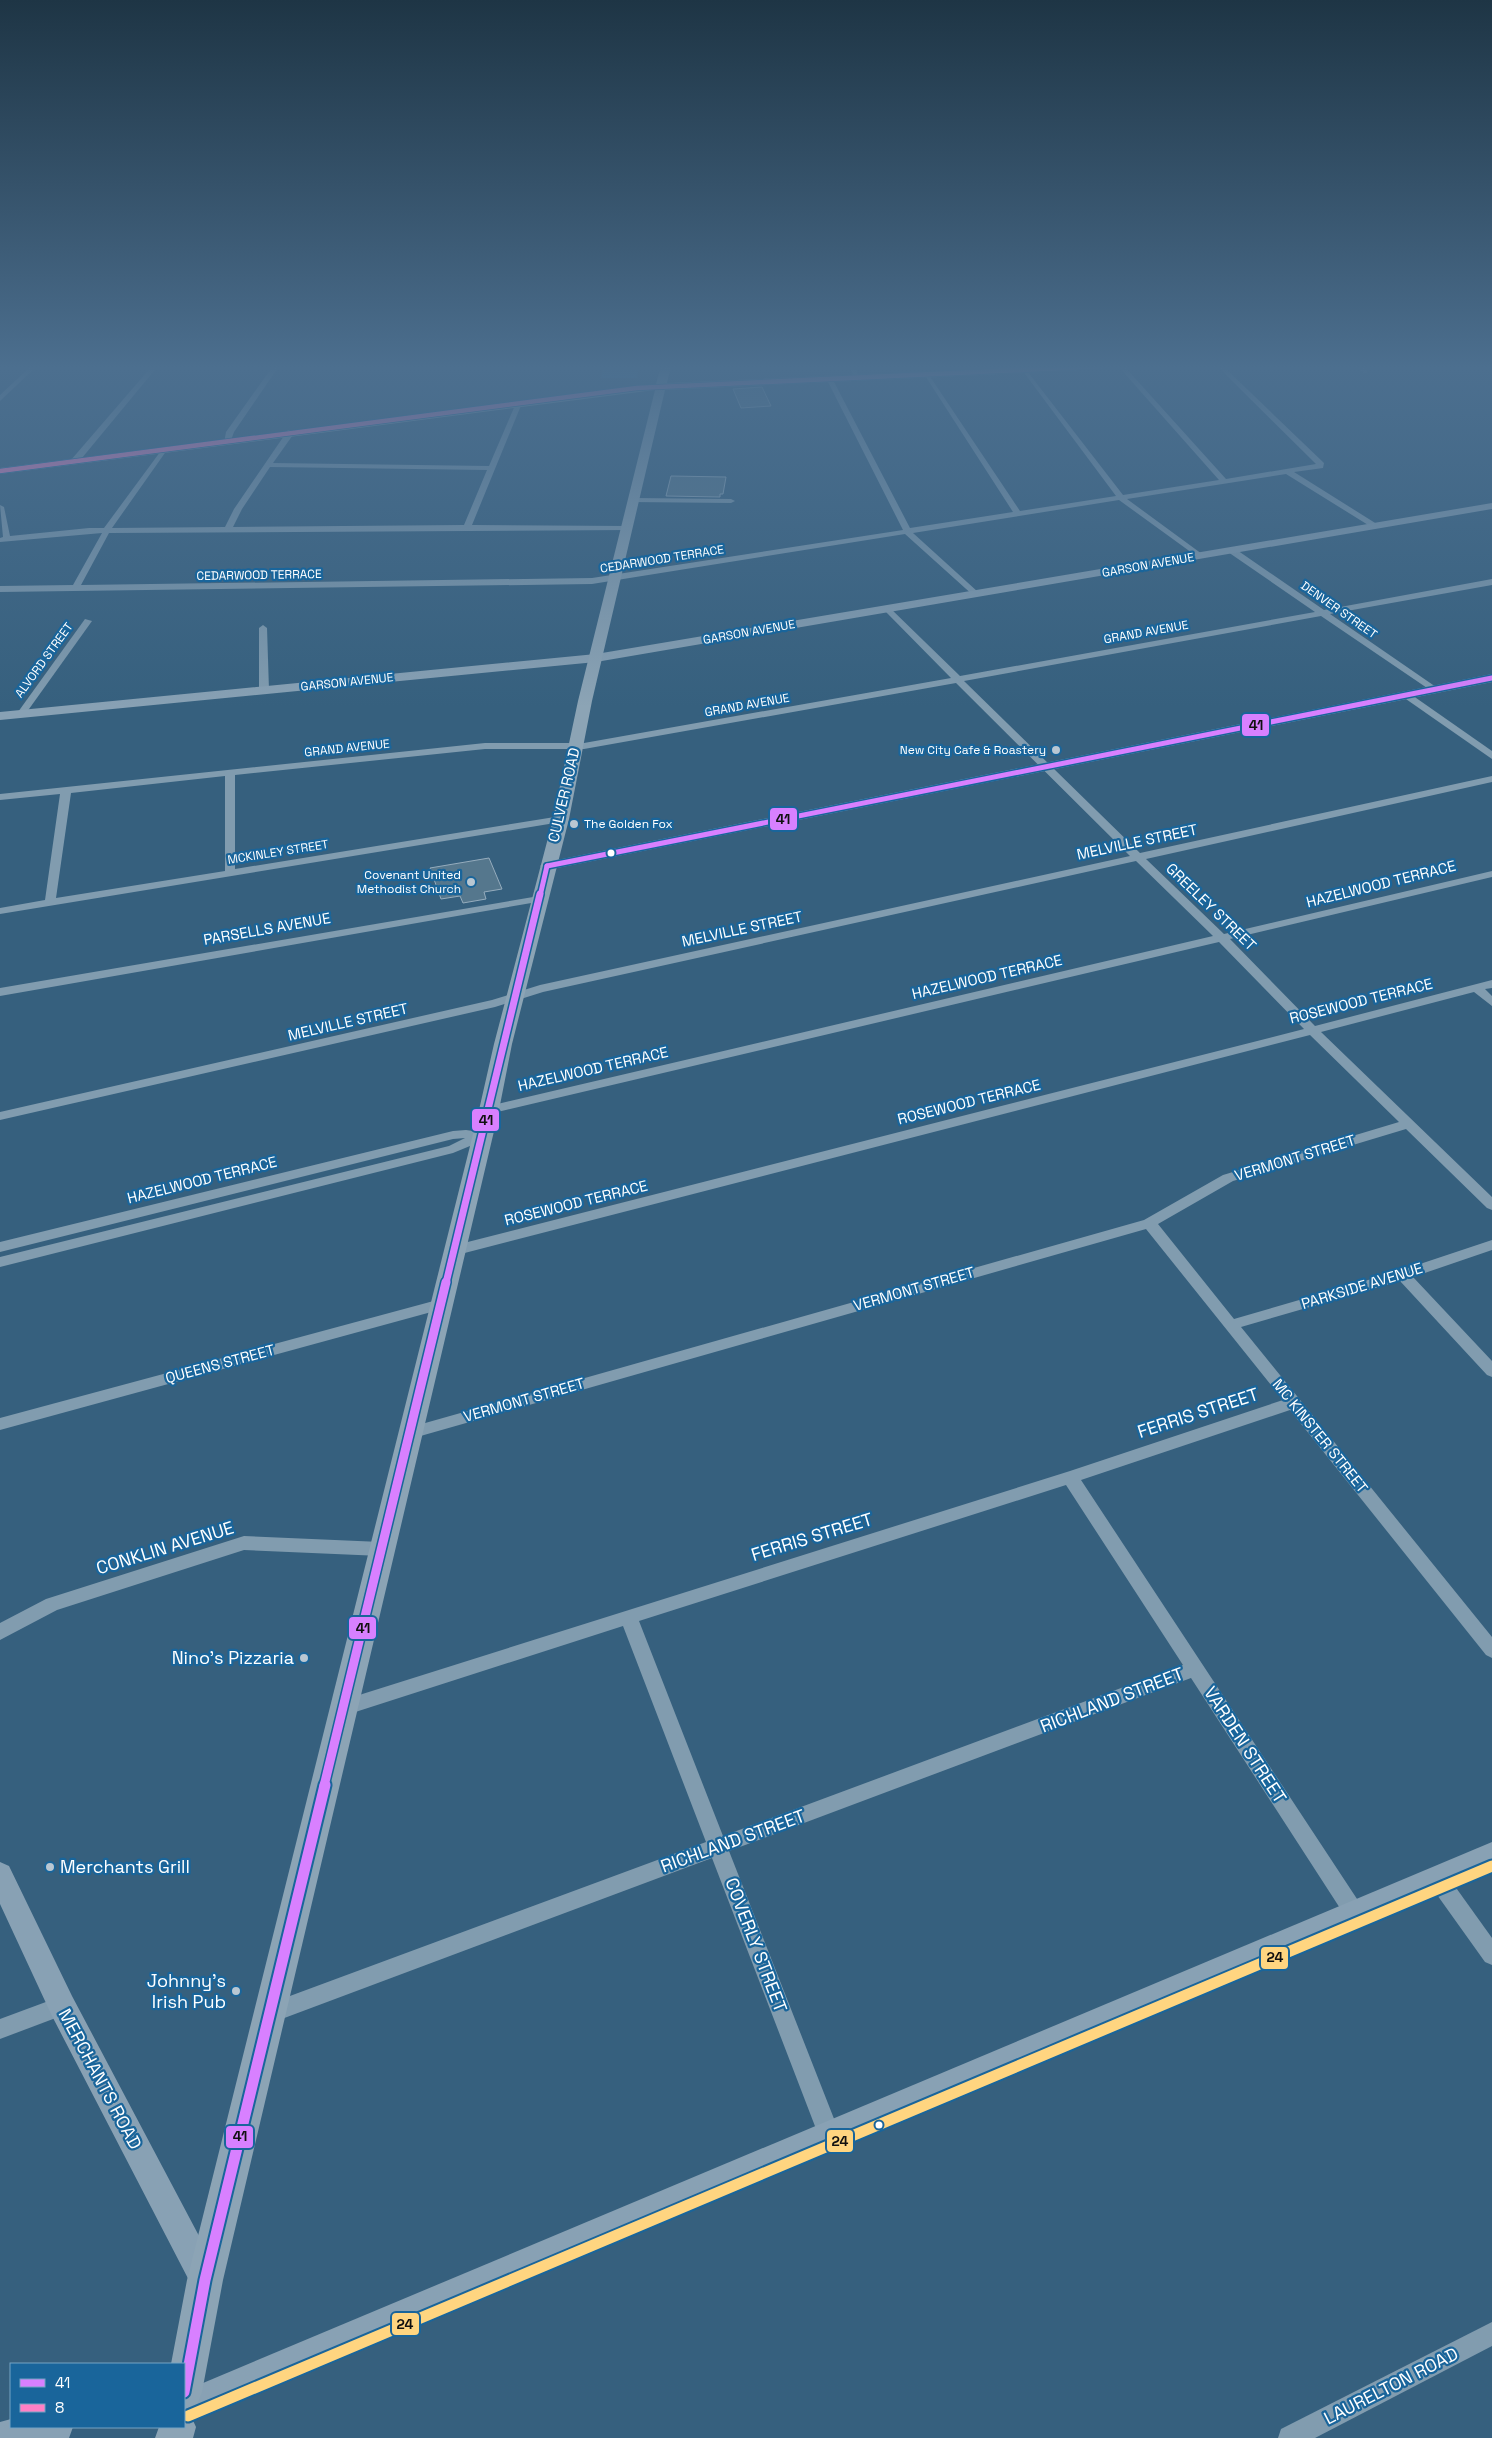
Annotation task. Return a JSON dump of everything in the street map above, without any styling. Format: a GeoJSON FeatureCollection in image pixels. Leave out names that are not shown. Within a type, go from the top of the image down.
{"type":"FeatureCollection","features":[{"type":"Feature","properties":{"kind":"main road","name":"CULVER ROAD"},"geometry":{"type":"LineString","coordinates":[[185,2387],[205,2280],[453,1251],[489,1110],[515,995],[560,819],[575,746],[639,480]]}},
{"type":"Feature","properties":{"kind":"street"},"geometry":{"type":"LineString","coordinates":[[75,589],[108,530],[143,480]]}},
{"type":"Feature","properties":{"kind":"street"},"geometry":{"type":"LineString","coordinates":[[228,530],[238,509],[258,480]]}},
{"type":"Feature","properties":{"kind":"street"},"geometry":{"type":"LineString","coordinates":[[467,527],[485,480]]}},
{"type":"Feature","properties":{"kind":"street"},"geometry":{"type":"LineString","coordinates":[[881,480],[908,532],[975,594]]}},
{"type":"Feature","properties":{"kind":"street"},"geometry":{"type":"LineString","coordinates":[[996,480],[1018,514]]}},
{"type":"Feature","properties":{"kind":"street"},"geometry":{"type":"LineString","coordinates":[[1107,480],[1121,498],[1199,556]]}},
{"type":"Feature","properties":{"kind":"street","name":"CEDARWOOD TERRACE"},"geometry":{"type":"LineString","coordinates":[[0,589],[581,582],[1239,480]]}},
{"type":"Feature","properties":{"kind":"street"},"geometry":{"type":"LineString","coordinates":[[1301,480],[1376,526]]}},
{"type":"Feature","properties":{"kind":"street"},"geometry":{"type":"LineString","coordinates":[[634,500],[731,501]]}},
{"type":"Feature","properties":{"kind":"street","name":"GARSON AVENUE"},"geometry":{"type":"LineString","coordinates":[[0,716],[596,658],[1492,506]]}},
{"type":"Feature","properties":{"kind":"street"},"geometry":{"type":"LineString","coordinates":[[0,507],[4,539],[89,530],[467,527],[626,528]]}},
{"type":"Feature","properties":{"kind":"street","name":"DENVER STREET"},"geometry":{"type":"LineString","coordinates":[[1232,550],[1433,689]]}},
{"type":"Feature","properties":{"kind":"street","name":"GRAND AVENUE"},"geometry":{"type":"LineString","coordinates":[[0,797],[485,746],[575,746],[615,742],[1492,582]]}},
{"type":"Feature","properties":{"kind":"street","name":"GREELEY STREET"},"geometry":{"type":"LineString","coordinates":[[888,609],[1044,767],[1223,939],[1312,1030],[1492,1205]]}},
{"type":"Feature","properties":{"kind":"street","name":"ALVORD STREET"},"geometry":{"type":"LineString","coordinates":[[21,714],[88,621]]}},
{"type":"Feature","properties":{"kind":"street"},"geometry":{"type":"LineString","coordinates":[[262,628],[264,690]]}},
{"type":"Feature","properties":{"kind":"street"},"geometry":{"type":"LineString","coordinates":[[547,866],[1492,678]]}},
{"type":"Feature","properties":{"kind":"street"},"geometry":{"type":"LineString","coordinates":[[1406,695],[1492,756]]}},
{"type":"Feature","properties":{"kind":"street"},"geometry":{"type":"LineString","coordinates":[[230,774],[230,874]]}},
{"type":"Feature","properties":{"kind":"street","name":"MELVILLE STREET"},"geometry":{"type":"LineString","coordinates":[[0,1116],[495,1004],[515,995],[1492,779]]}},
{"type":"Feature","properties":{"kind":"street"},"geometry":{"type":"LineString","coordinates":[[50,903],[66,790]]}},
{"type":"Feature","properties":{"kind":"street","name":"MCKINLEY STREET"},"geometry":{"type":"LineString","coordinates":[[0,911],[560,819]]}},
{"type":"Feature","properties":{"kind":"street","name":"HAZELWOOD TERRACE"},"geometry":{"type":"LineString","coordinates":[[489,1110],[1223,939],[1492,874]]}},
{"type":"Feature","properties":{"kind":"street","name":"PARSELLS AVENUE"},"geometry":{"type":"LineString","coordinates":[[0,992],[539,899]]}},
{"type":"Feature","properties":{"kind":"street","name":"ROSEWOOD TERRACE"},"geometry":{"type":"LineString","coordinates":[[453,1251],[1492,984]]}},
{"type":"Feature","properties":{"kind":"street"},"geometry":{"type":"LineString","coordinates":[[1476,988],[1492,1002]]}},
{"type":"Feature","properties":{"kind":"street","name":"VERMONT STREET"},"geometry":{"type":"LineString","coordinates":[[410,1433],[1149,1222],[1228,1178],[1409,1124]]}},
{"type":"Feature","properties":{"kind":"street","name":"HAZELWOOD TERRACE"},"geometry":{"type":"LineString","coordinates":[[0,1247],[453,1135],[482,1136]]}},
{"type":"Feature","properties":{"kind":"street","name":"HAZELWOOD TERRACE"},"geometry":{"type":"LineString","coordinates":[[0,1262],[453,1149],[482,1136]]}},
{"type":"Feature","properties":{"kind":"street","name":"MC KINSTER STREET"},"geometry":{"type":"LineString","coordinates":[[1149,1222],[1492,1650]]}},
{"type":"Feature","properties":{"kind":"street","name":"PARKSIDE AVENUE"},"geometry":{"type":"LineString","coordinates":[[1232,1325],[1403,1274],[1492,1245]]}},
{"type":"Feature","properties":{"kind":"street"},"geometry":{"type":"LineString","coordinates":[[1403,1274],[1492,1371]]}},
{"type":"Feature","properties":{"kind":"street","name":"QUEENS STREET"},"geometry":{"type":"LineString","coordinates":[[0,1424],[441,1304]]}},
{"type":"Feature","properties":{"kind":"street","name":"FERRIS STREET"},"geometry":{"type":"LineString","coordinates":[[343,1708],[1070,1477],[1293,1403]]}},
{"type":"Feature","properties":{"kind":"street","name":"VARDEN STREET"},"geometry":{"type":"LineString","coordinates":[[1070,1477],[1354,1912]]}},
{"type":"Feature","properties":{"kind":"street","name":"CONKLIN AVENUE"},"geometry":{"type":"LineString","coordinates":[[0,1632],[52,1604],[244,1543],[381,1549]]}},
{"type":"Feature","properties":{"kind":"street","name":"COVERLY STREET"},"geometry":{"type":"LineString","coordinates":[[628,1616],[829,2134]]}},
{"type":"Feature","properties":{"kind":"street","name":"RICHLAND STREET"},"geometry":{"type":"LineString","coordinates":[[270,2014],[1196,1668]]}},
{"type":"Feature","properties":{"kind":"street"},"geometry":{"type":"LineString","coordinates":[[185,2407],[1492,1855]]}},
{"type":"Feature","properties":{"kind":"street","name":"MERCHANTS ROAD"},"geometry":{"type":"LineString","coordinates":[[0,1875],[62,2006],[205,2280]]}},
{"type":"Feature","properties":{"kind":"street"},"geometry":{"type":"LineString","coordinates":[[1438,1878],[1492,1955]]}},
{"type":"Feature","properties":{"kind":"street"},"geometry":{"type":"LineString","coordinates":[[0,2030],[62,2006]]}},
{"type":"Feature","properties":{"kind":"street","name":"LAURELTON ROAD"},"geometry":{"type":"LineString","coordinates":[[1290,2438],[1492,2334]]}},
{"type":"Feature","properties":{"kind":"street"},"geometry":{"type":"LineString","coordinates":[[0,2438],[52,2428]]}},
{"type":"Feature","properties":{"kind":"building"},"geometry":{"type":"Polygon","coordinates":[[[670,480],[726,480],[723,494],[720,494],[720,497],[666,496],[670,480]]]}},
{"type":"Feature","properties":{"kind":"building","name":"Covenant United Methodist Church"},"geometry":{"type":"Polygon","coordinates":[[[489,858],[502,889],[484,892],[486,899],[463,903],[460,896],[441,899],[430,868],[489,858]]]}},
{"type":"Feature","properties":{"kind":"transit line","name":"41"},"geometry":{"type":"LineString","coordinates":[[547,866],[1492,678]]}},
{"type":"Feature","properties":{"kind":"transit line","name":"41"},"geometry":{"type":"LineString","coordinates":[[185,2387],[205,2280],[547,866]]}},
{"type":"Feature","properties":{"kind":"transit line","name":"24"},"geometry":{"type":"LineString","coordinates":[[188,2416],[1492,1866]]}},
{"type":"Feature","properties":{"kind":"place","name":"New City Cafe & Roastery"},"geometry":{"type":"Point","coordinates":[1056,750]}},
{"type":"Feature","properties":{"kind":"place","name":"The Golden Fox"},"geometry":{"type":"Point","coordinates":[574,824]}},
{"type":"Feature","properties":{"kind":"place","name":"Covenant United Methodist Church"},"geometry":{"type":"Point","coordinates":[471,882]}},
{"type":"Feature","properties":{"kind":"place","name":"Nino's Pizzaria"},"geometry":{"type":"Point","coordinates":[304,1658]}},
{"type":"Feature","properties":{"kind":"place","name":"Merchants Grill"},"geometry":{"type":"Point","coordinates":[50,1867]}},
{"type":"Feature","properties":{"kind":"place","name":"Johnny’s Irish Pub"},"geometry":{"type":"Point","coordinates":[236,1991]}}]}
